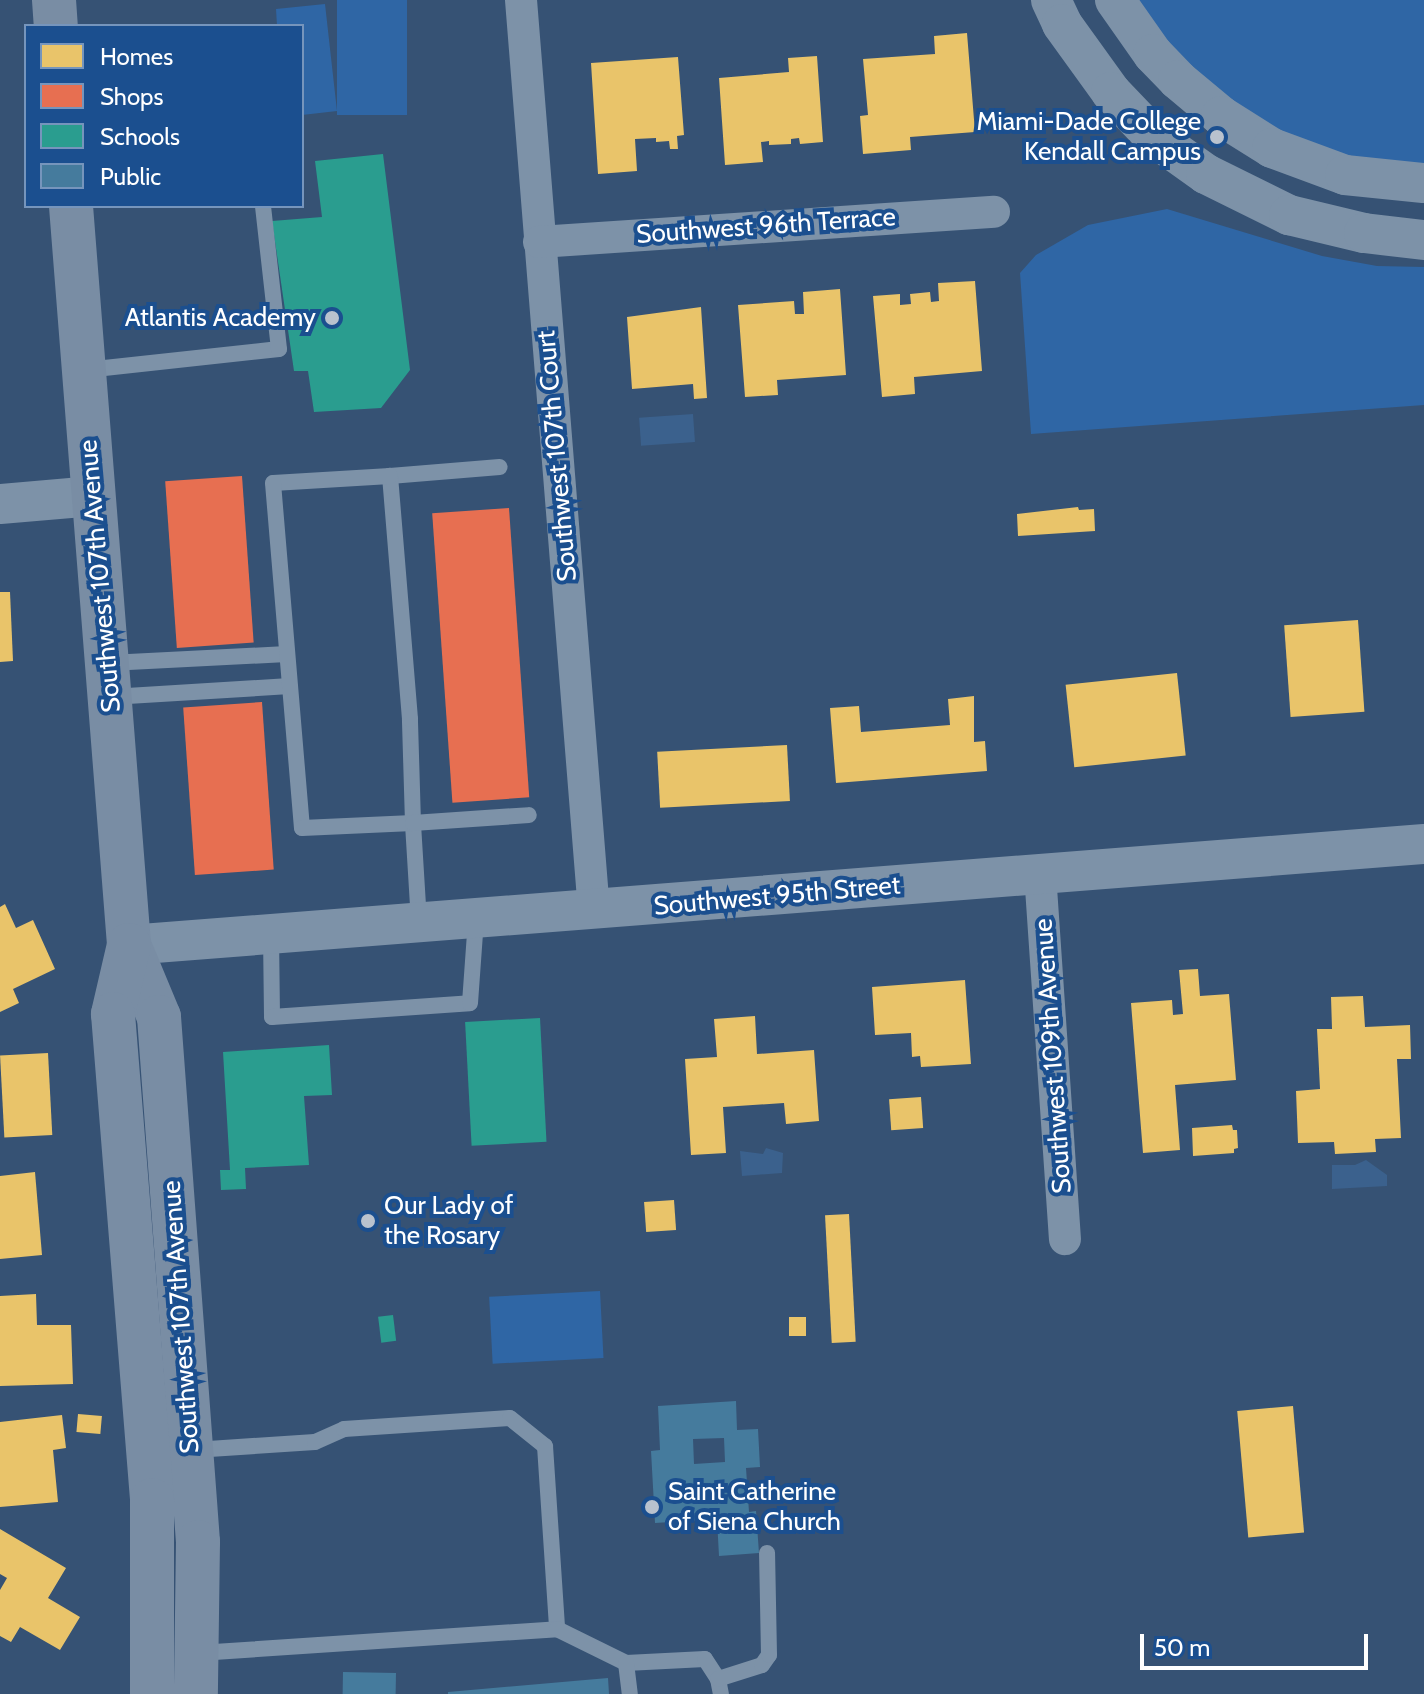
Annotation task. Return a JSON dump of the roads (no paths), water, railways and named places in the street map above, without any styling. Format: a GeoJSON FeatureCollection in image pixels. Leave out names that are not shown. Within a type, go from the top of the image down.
{"type":"FeatureCollection","features":[{"type":"Feature","properties":{"kind":"main road"},"geometry":{"type":"LineString","coordinates":[[54,0],[56,24]]}},
{"type":"Feature","properties":{"kind":"main road","name":"Southwest 107th Avenue"},"geometry":{"type":"LineString","coordinates":[[71,208],[129,945],[113,1014],[170,1451],[154,1545],[175,1667]]}},
{"type":"Feature","properties":{"kind":"street","name":"Southwest 107th Court"},"geometry":{"type":"LineString","coordinates":[[521,0],[594,911]]}},
{"type":"Feature","properties":{"kind":"street"},"geometry":{"type":"LineString","coordinates":[[1051,0],[1062,24],[1111,92],[1170,151],[1239,193],[1289,215],[1364,233],[1424,240]]}},
{"type":"Feature","properties":{"kind":"street"},"geometry":{"type":"LineString","coordinates":[[1115,0],[1153,54],[1205,104],[1272,148],[1317,167],[1372,180],[1424,183]]}},
{"type":"Feature","properties":{"kind":"street","name":"Southwest 96th Terrace"},"geometry":{"type":"LineString","coordinates":[[539,242],[994,212]]}},
{"type":"Feature","properties":{"kind":"street"},"geometry":{"type":"LineString","coordinates":[[0,504],[94,496]]}},
{"type":"Feature","properties":{"kind":"street","name":"Southwest 95th Street"},"geometry":{"type":"LineString","coordinates":[[129,945],[1424,844]]}},
{"type":"Feature","properties":{"kind":"street","name":"Southwest 109th Avenue"},"geometry":{"type":"LineString","coordinates":[[1040,873],[1065,1239]]}},
{"type":"Feature","properties":{"kind":"lane"},"geometry":{"type":"LineString","coordinates":[[84,371],[279,349],[263,208]]}},
{"type":"Feature","properties":{"kind":"lane"},"geometry":{"type":"LineString","coordinates":[[500,467],[273,483],[287,654],[302,828],[529,815]]}},
{"type":"Feature","properties":{"kind":"lane"},"geometry":{"type":"LineString","coordinates":[[390,476],[410,719],[419,923]]}},
{"type":"Feature","properties":{"kind":"lane"},"geometry":{"type":"LineString","coordinates":[[108,680],[287,654]]}},
{"type":"Feature","properties":{"kind":"lane"},"geometry":{"type":"LineString","coordinates":[[108,680],[290,686]]}},
{"type":"Feature","properties":{"kind":"lane"},"geometry":{"type":"LineString","coordinates":[[271,934],[272,1017],[470,1003],[476,919]]}},
{"type":"Feature","properties":{"kind":"lane"},"geometry":{"type":"LineString","coordinates":[[170,1451],[315,1442],[344,1429],[510,1418],[545,1446],[557,1629]]}},
{"type":"Feature","properties":{"kind":"lane"},"geometry":{"type":"LineString","coordinates":[[175,1667],[557,1629],[626,1663],[705,1659],[720,1687],[762,1665],[769,1655],[767,1553]]}},
{"type":"Feature","properties":{"kind":"lane"},"geometry":{"type":"LineString","coordinates":[[626,1663],[630,1694]]}},
{"type":"Feature","properties":{"kind":"place","name":"Miami-Dade College Kendall Campus"},"geometry":{"type":"Point","coordinates":[1217,137]}},
{"type":"Feature","properties":{"kind":"place","name":"Atlantis Academy"},"geometry":{"type":"Point","coordinates":[332,318]}},
{"type":"Feature","properties":{"kind":"place","name":"Our Lady of the Rosary"},"geometry":{"type":"Point","coordinates":[368,1221]}},
{"type":"Feature","properties":{"kind":"place","name":"Saint Catherine of Siena Church"},"geometry":{"type":"Point","coordinates":[652,1507]}}]}
